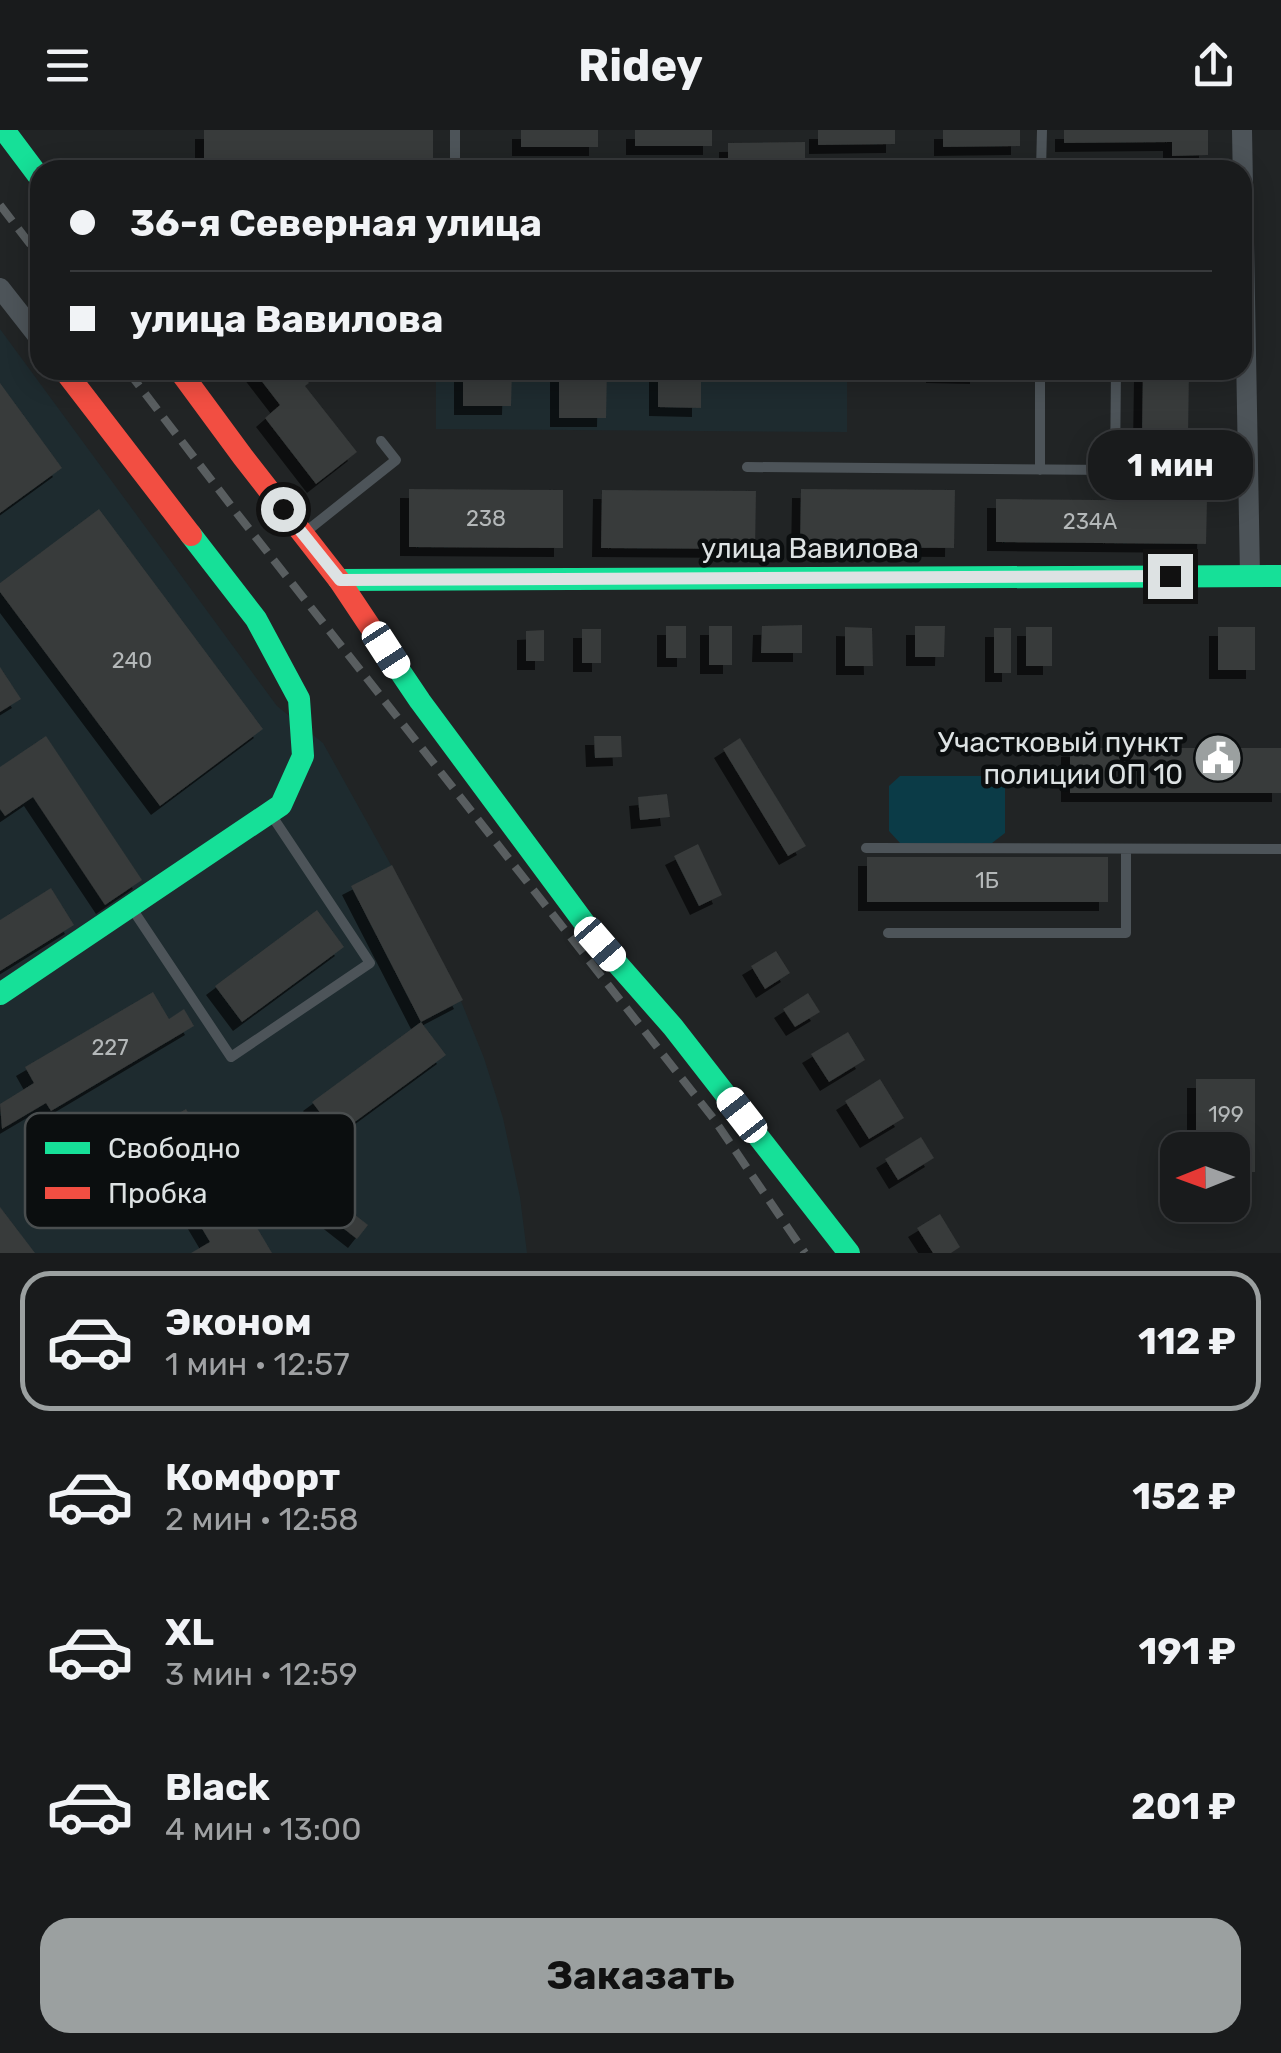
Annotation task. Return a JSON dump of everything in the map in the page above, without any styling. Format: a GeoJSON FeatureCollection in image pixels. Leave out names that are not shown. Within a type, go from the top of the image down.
{"type":"FeatureCollection","features":[{"type":"Feature","properties":{"kind":"street"},"geometry":{"type":"LineString","coordinates":[[4,130],[30,165]]}},
{"type":"Feature","properties":{"kind":"street"},"geometry":{"type":"LineString","coordinates":[[1242,130],[1243,160]]}},
{"type":"Feature","properties":{"kind":"street"},"geometry":{"type":"LineString","coordinates":[[0,288],[30,327]]}},
{"type":"Feature","properties":{"kind":"street"},"geometry":{"type":"LineString","coordinates":[[0,994],[281,805],[302,756],[299,699],[256,618],[72,380]]}},
{"type":"Feature","properties":{"kind":"street"},"geometry":{"type":"LineString","coordinates":[[188,380],[340,580],[420,702],[600,944],[672,1027],[850,1253]]}},
{"type":"Feature","properties":{"kind":"street"},"geometry":{"type":"LineString","coordinates":[[1247,380],[1250,576]]}},
{"type":"Feature","properties":{"kind":"street","name":"улица Вавилова"},"geometry":{"type":"LineString","coordinates":[[340,580],[1281,576]]}},
{"type":"Feature","properties":{"kind":"lane"},"geometry":{"type":"LineString","coordinates":[[455,130],[455,160]]}},
{"type":"Feature","properties":{"kind":"lane"},"geometry":{"type":"LineString","coordinates":[[1041,160],[1042,130]]}},
{"type":"Feature","properties":{"kind":"lane"},"geometry":{"type":"LineString","coordinates":[[1040,380],[1040,470]]}},
{"type":"Feature","properties":{"kind":"lane"},"geometry":{"type":"LineString","coordinates":[[1116,380],[1116,470]]}},
{"type":"Feature","properties":{"kind":"lane"},"geometry":{"type":"LineString","coordinates":[[303,534],[396,460],[381,441]]}},
{"type":"Feature","properties":{"kind":"lane"},"geometry":{"type":"LineString","coordinates":[[748,467],[1210,470]]}},
{"type":"Feature","properties":{"kind":"lane"},"geometry":{"type":"LineString","coordinates":[[130,906],[232,1056],[278,1026],[370,963],[270,812]]}},
{"type":"Feature","properties":{"kind":"lane"},"geometry":{"type":"LineString","coordinates":[[866,848],[1281,849]]}},
{"type":"Feature","properties":{"kind":"lane"},"geometry":{"type":"LineString","coordinates":[[888,933],[1126,933],[1126,849]]}},
{"type":"Feature","properties":{"kind":"shaded area"},"geometry":{"type":"Polygon","coordinates":[[[0,329],[30,370],[30,380],[37,380],[277,706],[323,743],[461,1001],[484,1058],[503,1118],[527,1253],[0,1253],[0,329]]]}},
{"type":"Feature","properties":{"kind":"shaded area"},"geometry":{"type":"Polygon","coordinates":[[[436,380],[847,380],[847,432],[436,429],[436,380]]]}},
{"type":"Feature","properties":{"kind":"shaded area"},"geometry":{"type":"Polygon","coordinates":[[[900,776],[991,776],[1005,787],[1005,833],[992,843],[900,843],[889,831],[889,786],[900,776]]]}},
{"type":"Feature","properties":{"kind":"building"},"geometry":{"type":"Polygon","coordinates":[[[204,130],[433,130],[433,160],[204,160],[204,130]]]}},
{"type":"Feature","properties":{"kind":"building"},"geometry":{"type":"Polygon","coordinates":[[[521,130],[598,130],[598,147],[521,147],[521,130]]]}},
{"type":"Feature","properties":{"kind":"building"},"geometry":{"type":"Polygon","coordinates":[[[635,130],[712,130],[712,146],[635,146],[635,130]]]}},
{"type":"Feature","properties":{"kind":"building"},"geometry":{"type":"Polygon","coordinates":[[[818,130],[895,130],[895,144],[818,145],[818,130]]]}},
{"type":"Feature","properties":{"kind":"building"},"geometry":{"type":"Polygon","coordinates":[[[943,130],[1020,130],[1020,146],[943,147],[943,130]]]}},
{"type":"Feature","properties":{"kind":"building"},"geometry":{"type":"Polygon","coordinates":[[[1064,130],[1208,130],[1208,155],[1172,156],[1172,142],[1064,143],[1064,130]]]}},
{"type":"Feature","properties":{"kind":"building"},"geometry":{"type":"Polygon","coordinates":[[[805,142],[805,160],[728,160],[728,143],[805,142]]]}},
{"type":"Feature","properties":{"kind":"building"},"geometry":{"type":"Polygon","coordinates":[[[261,380],[307,380],[309,383],[305,386],[357,452],[316,484],[265,418],[280,405],[261,380]]]}},
{"type":"Feature","properties":{"kind":"building"},"geometry":{"type":"Polygon","coordinates":[[[463,380],[512,380],[511,406],[463,406],[463,380]]]}},
{"type":"Feature","properties":{"kind":"building"},"geometry":{"type":"Polygon","coordinates":[[[559,380],[607,380],[606,418],[559,418],[559,380]]]}},
{"type":"Feature","properties":{"kind":"building"},"geometry":{"type":"Polygon","coordinates":[[[658,380],[701,380],[701,408],[658,407],[658,380]]]}},
{"type":"Feature","properties":{"kind":"building"},"geometry":{"type":"Polygon","coordinates":[[[1143,380],[1189,380],[1188,436],[1142,436],[1143,380]]]}},
{"type":"Feature","properties":{"kind":"building"},"geometry":{"type":"Polygon","coordinates":[[[0,383],[62,468],[0,513],[0,383]]]}},
{"type":"Feature","properties":{"kind":"building"},"geometry":{"type":"Polygon","coordinates":[[[409,489],[563,490],[563,548],[409,547],[409,489]]]}},
{"type":"Feature","properties":{"kind":"building"},"geometry":{"type":"Polygon","coordinates":[[[801,489],[955,490],[954,548],[800,547],[801,489]]]}},
{"type":"Feature","properties":{"kind":"building"},"geometry":{"type":"Polygon","coordinates":[[[602,490],[756,491],[755,549],[601,548],[602,490]]]}},
{"type":"Feature","properties":{"kind":"building"},"geometry":{"type":"Polygon","coordinates":[[[996,499],[1207,501],[1206,544],[996,542],[996,499]]]}},
{"type":"Feature","properties":{"kind":"building"},"geometry":{"type":"Polygon","coordinates":[[[99,509],[263,729],[160,806],[0,592],[0,583],[99,509]]]}},
{"type":"Feature","properties":{"kind":"building"},"geometry":{"type":"Polygon","coordinates":[[[802,625],[802,653],[761,653],[762,626],[802,625]]]}},
{"type":"Feature","properties":{"kind":"building"},"geometry":{"type":"Polygon","coordinates":[[[666,626],[686,626],[686,658],[666,658],[666,626]]]}},
{"type":"Feature","properties":{"kind":"building"},"geometry":{"type":"Polygon","coordinates":[[[709,626],[732,626],[732,665],[709,665],[709,626]]]}},
{"type":"Feature","properties":{"kind":"building"},"geometry":{"type":"Polygon","coordinates":[[[915,626],[945,626],[944,657],[915,657],[915,626]]]}},
{"type":"Feature","properties":{"kind":"building"},"geometry":{"type":"Polygon","coordinates":[[[845,627],[872,628],[873,666],[845,666],[845,627]]]}},
{"type":"Feature","properties":{"kind":"building"},"geometry":{"type":"Polygon","coordinates":[[[1026,627],[1052,627],[1052,666],[1026,666],[1026,627]]]}},
{"type":"Feature","properties":{"kind":"building"},"geometry":{"type":"Polygon","coordinates":[[[1218,627],[1255,627],[1255,670],[1218,670],[1218,627]]]}},
{"type":"Feature","properties":{"kind":"building"},"geometry":{"type":"Polygon","coordinates":[[[994,628],[1011,628],[1011,673],[994,673],[994,628]]]}},
{"type":"Feature","properties":{"kind":"building"},"geometry":{"type":"Polygon","coordinates":[[[582,629],[601,629],[601,663],[582,663],[582,629]]]}},
{"type":"Feature","properties":{"kind":"building"},"geometry":{"type":"Polygon","coordinates":[[[544,630],[544,661],[526,661],[526,631],[544,630]]]}},
{"type":"Feature","properties":{"kind":"building"},"geometry":{"type":"Polygon","coordinates":[[[0,667],[21,699],[0,712],[0,667]]]}},
{"type":"Feature","properties":{"kind":"building"},"geometry":{"type":"Polygon","coordinates":[[[46,736],[142,880],[105,905],[33,797],[5,816],[0,809],[0,767],[46,736]]]}},
{"type":"Feature","properties":{"kind":"building"},"geometry":{"type":"Polygon","coordinates":[[[594,736],[621,736],[622,757],[595,758],[594,736]]]}},
{"type":"Feature","properties":{"kind":"building"},"geometry":{"type":"Polygon","coordinates":[[[740,738],[806,846],[788,856],[723,749],[740,738]]]}},
{"type":"Feature","properties":{"kind":"building"},"geometry":{"type":"Polygon","coordinates":[[[1070,748],[1281,748],[1281,793],[1070,793],[1070,748]]]}},
{"type":"Feature","properties":{"kind":"building"},"geometry":{"type":"Polygon","coordinates":[[[667,794],[670,817],[640,820],[638,797],[667,794]]]}},
{"type":"Feature","properties":{"kind":"building"},"geometry":{"type":"Polygon","coordinates":[[[698,844],[722,895],[699,906],[674,856],[698,844]]]}},
{"type":"Feature","properties":{"kind":"building"},"geometry":{"type":"Polygon","coordinates":[[[867,857],[1108,857],[1108,902],[867,902],[867,857]]]}},
{"type":"Feature","properties":{"kind":"building"},"geometry":{"type":"Polygon","coordinates":[[[392,865],[463,1000],[421,1022],[351,886],[392,865]]]}},
{"type":"Feature","properties":{"kind":"building"},"geometry":{"type":"Polygon","coordinates":[[[51,888],[74,925],[0,971],[0,920],[51,888]]]}},
{"type":"Feature","properties":{"kind":"building"},"geometry":{"type":"Polygon","coordinates":[[[317,910],[344,947],[242,1022],[215,986],[317,910]]]}},
{"type":"Feature","properties":{"kind":"building"},"geometry":{"type":"Polygon","coordinates":[[[776,951],[790,973],[765,989],[751,966],[776,951]]]}},
{"type":"Feature","properties":{"kind":"building"},"geometry":{"type":"Polygon","coordinates":[[[153,992],[169,1019],[184,1009],[194,1026],[51,1111],[46,1103],[2,1129],[0,1104],[34,1083],[25,1067],[153,992]]]}},
{"type":"Feature","properties":{"kind":"building"},"geometry":{"type":"Polygon","coordinates":[[[808,993],[820,1012],[795,1027],[783,1009],[808,993]]]}},
{"type":"Feature","properties":{"kind":"building"},"geometry":{"type":"Polygon","coordinates":[[[421,1022],[446,1055],[355,1122],[355,1113],[320,1113],[312,1102],[421,1022]]]}},
{"type":"Feature","properties":{"kind":"building"},"geometry":{"type":"Polygon","coordinates":[[[848,1032],[865,1060],[829,1082],[811,1054],[848,1032]]]}},
{"type":"Feature","properties":{"kind":"building"},"geometry":{"type":"Polygon","coordinates":[[[880,1079],[904,1118],[869,1139],[845,1101],[880,1079]]]}},
{"type":"Feature","properties":{"kind":"building"},"geometry":{"type":"Polygon","coordinates":[[[1196,1079],[1255,1079],[1255,1172],[1250,1172],[1250,1132],[1196,1132],[1196,1079]]]}},
{"type":"Feature","properties":{"kind":"building"},"geometry":{"type":"Polygon","coordinates":[[[921,1137],[934,1158],[898,1180],[885,1159],[921,1137]]]}},
{"type":"Feature","properties":{"kind":"building"},"geometry":{"type":"Polygon","coordinates":[[[0,1207],[35,1253],[0,1253],[0,1207]]]}},
{"type":"Feature","properties":{"kind":"building"},"geometry":{"type":"Polygon","coordinates":[[[940,1214],[960,1247],[951,1253],[933,1253],[917,1228],[940,1214]]]}},
{"type":"Feature","properties":{"kind":"building"},"geometry":{"type":"Polygon","coordinates":[[[355,1215],[368,1225],[357,1239],[343,1228],[355,1228],[355,1215]]]}},
{"type":"Feature","properties":{"kind":"building"},"geometry":{"type":"Polygon","coordinates":[[[202,1228],[257,1228],[272,1253],[191,1253],[210,1242],[202,1228]]]}},
{"type":"Feature","properties":{"kind":"railway"},"geometry":{"type":"LineString","coordinates":[[0,205],[30,244]]}},
{"type":"Feature","properties":{"kind":"railway"},"geometry":{"type":"LineString","coordinates":[[135,380],[713,1118],[805,1253]]}},
{"type":"Feature","properties":{"kind":"traffic: fast"},"geometry":{"type":"LineString","coordinates":[[4,130],[30,165]]}},
{"type":"Feature","properties":{"kind":"traffic: fast"},"geometry":{"type":"LineString","coordinates":[[0,994],[281,805],[303,756],[299,699],[256,619],[191,535]]}},
{"type":"Feature","properties":{"kind":"traffic: fast"},"geometry":{"type":"LineString","coordinates":[[339,580],[1281,576]]}},
{"type":"Feature","properties":{"kind":"traffic: fast"},"geometry":{"type":"LineString","coordinates":[[391,658],[600,944],[673,1027],[849,1253]]}},
{"type":"Feature","properties":{"kind":"traffic: jam"},"geometry":{"type":"LineString","coordinates":[[72,380],[191,535]]}},
{"type":"Feature","properties":{"kind":"traffic: jam"},"geometry":{"type":"LineString","coordinates":[[186,380],[339,580],[391,658]]}},
{"type":"Feature","properties":{"kind":"place","name":"Участковый пункт полиции ОП 10"},"geometry":{"type":"Point","coordinates":[1218,758]}},
{"type":"Feature","properties":{"kind":"route"},"geometry":{"type":"LineString","coordinates":[[283,509],[340,580],[1170,576]]}}]}
